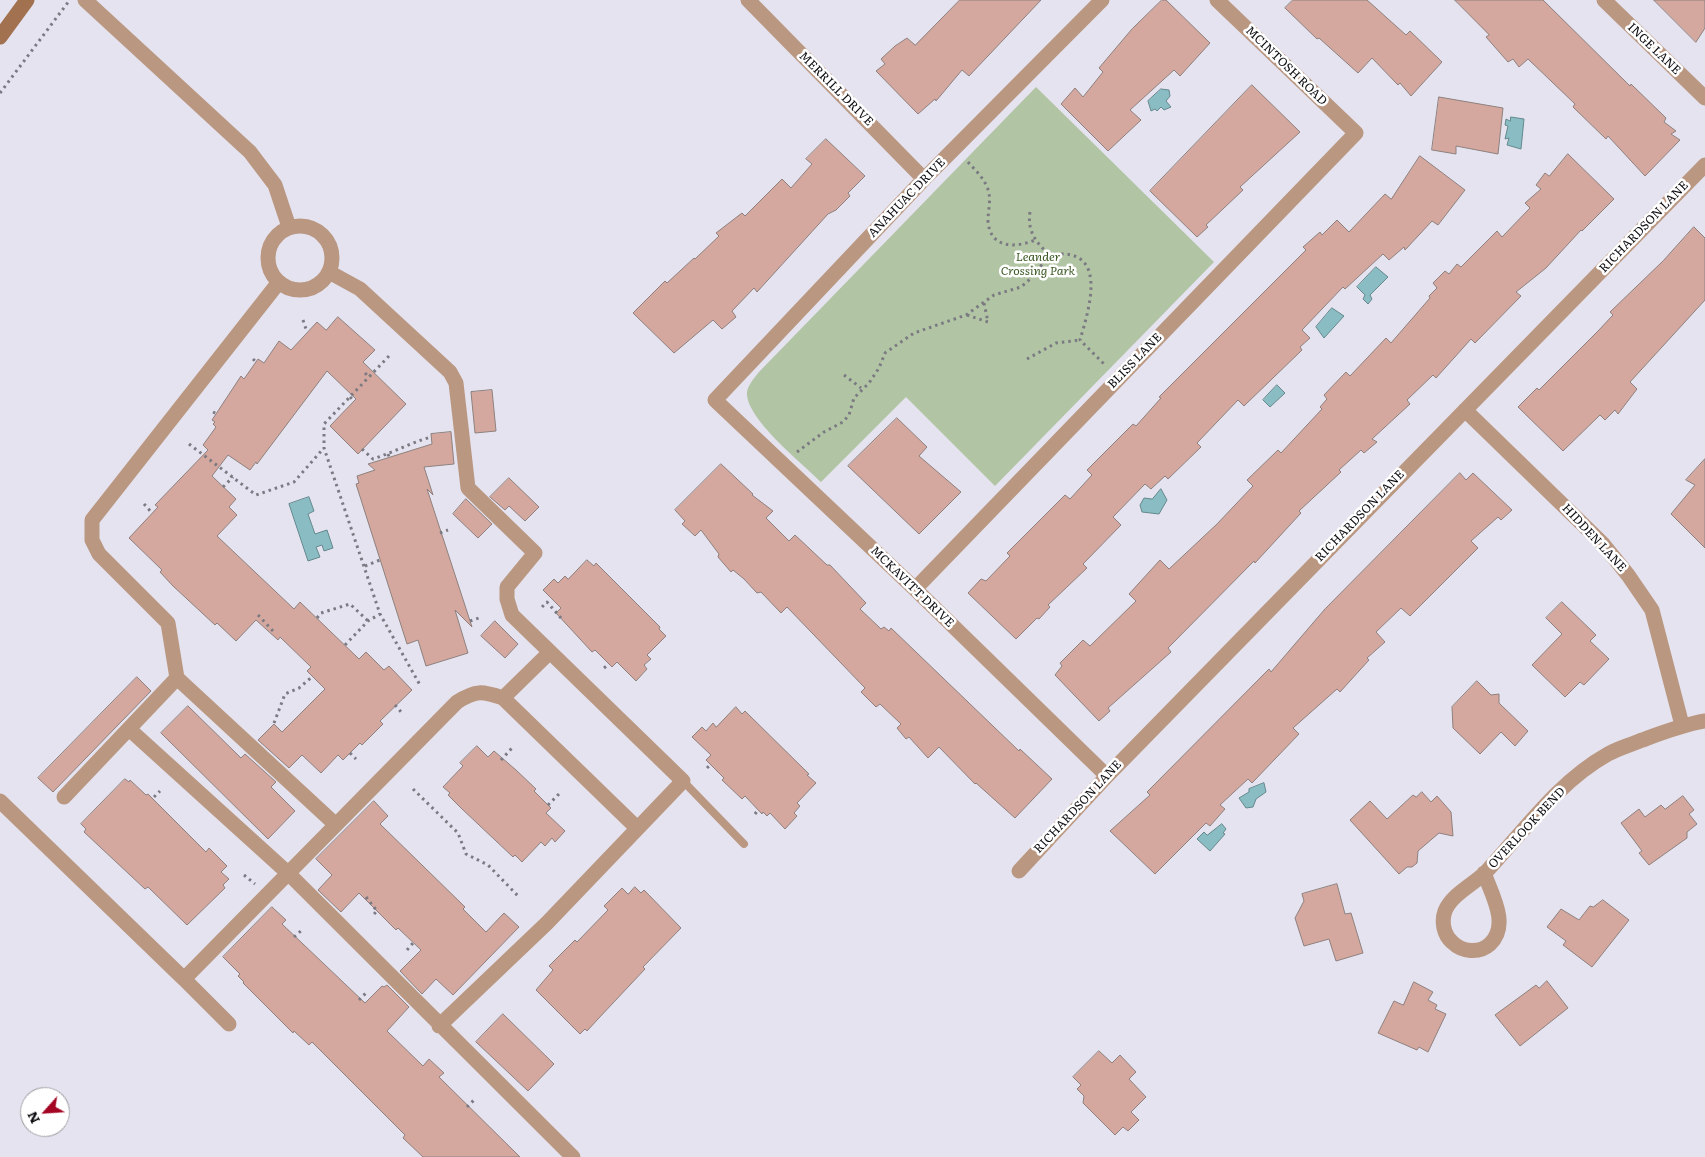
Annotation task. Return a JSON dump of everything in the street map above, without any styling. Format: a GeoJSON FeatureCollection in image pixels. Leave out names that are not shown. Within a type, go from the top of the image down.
{"type":"FeatureCollection","features":[{"type":"Feature","properties":{"kind":"main road"},"geometry":{"type":"LineString","coordinates":[[0,37],[27,0]]}},
{"type":"Feature","properties":{"kind":"street"},"geometry":{"type":"LineString","coordinates":[[85,0],[250,152],[274,184],[289,227]]}},
{"type":"Feature","properties":{"kind":"street","name":"MERRILL DRIVE"},"geometry":{"type":"LineString","coordinates":[[748,0],[924,179]]}},
{"type":"Feature","properties":{"kind":"street","name":"ANAHUAC DRIVE"},"geometry":{"type":"LineString","coordinates":[[715,400],[924,179],[1102,0]]}},
{"type":"Feature","properties":{"kind":"street","name":"MCINTOSH ROAD"},"geometry":{"type":"LineString","coordinates":[[1217,0],[1356,133]]}},
{"type":"Feature","properties":{"kind":"street","name":"INGE LANE"},"geometry":{"type":"LineString","coordinates":[[1604,0],[1705,98]]}},
{"type":"Feature","properties":{"kind":"street","name":"BLISS LANE"},"geometry":{"type":"LineString","coordinates":[[915,589],[1356,133]]}},
{"type":"Feature","properties":{"kind":"street","name":"RICHARDSON LANE"},"geometry":{"type":"LineString","coordinates":[[1019,871],[1107,776],[1705,165]]}},
{"type":"Feature","properties":{"kind":"street"},"geometry":{"type":"LineString","coordinates":[[308,226],[324,236],[332,253],[329,272],[316,286],[306,289],[297,290],[279,282],[268,266],[267,256],[273,238],[289,227],[308,226]]}},
{"type":"Feature","properties":{"kind":"street"},"geometry":{"type":"LineString","coordinates":[[329,272],[360,289],[450,372],[456,383],[468,488],[535,553],[507,587],[507,599],[512,615],[683,781],[547,923],[439,1026]]}},
{"type":"Feature","properties":{"kind":"street"},"geometry":{"type":"LineString","coordinates":[[279,282],[92,520],[92,540],[99,554],[168,623],[176,678],[336,825]]}},
{"type":"Feature","properties":{"kind":"street","name":"MCKAVITT DRIVE"},"geometry":{"type":"LineString","coordinates":[[715,400],[915,589],[1107,776]]}},
{"type":"Feature","properties":{"kind":"street","name":"HIDDEN LANE"},"geometry":{"type":"LineString","coordinates":[[1465,410],[1603,544],[1628,575],[1652,610],[1682,724]]}},
{"type":"Feature","properties":{"kind":"street"},"geometry":{"type":"LineString","coordinates":[[503,698],[550,652]]}},
{"type":"Feature","properties":{"kind":"street"},"geometry":{"type":"LineString","coordinates":[[64,797],[176,678]]}},
{"type":"Feature","properties":{"kind":"street"},"geometry":{"type":"LineString","coordinates":[[184,979],[457,702],[471,693],[486,692],[503,698],[638,828]]}},
{"type":"Feature","properties":{"kind":"street","name":"OVERLOOK BEND"},"geometry":{"type":"LineString","coordinates":[[1484,874],[1500,919],[1499,929],[1495,938],[1488,946],[1478,950],[1467,951],[1457,947],[1444,931],[1443,920],[1445,910],[1451,902],[1484,874],[1556,793],[1608,753],[1682,724],[1705,721]]}},
{"type":"Feature","properties":{"kind":"street"},"geometry":{"type":"LineString","coordinates":[[129,730],[289,874],[439,1026],[573,1157]]}},
{"type":"Feature","properties":{"kind":"street"},"geometry":{"type":"LineString","coordinates":[[0,801],[229,1024]]}},
{"type":"Feature","properties":{"kind":"lane"},"geometry":{"type":"LineString","coordinates":[[683,781],[744,844]]}},
{"type":"Feature","properties":{"kind":"path"},"geometry":{"type":"LineString","coordinates":[[0,93],[70,0]]}},
{"type":"Feature","properties":{"kind":"path"},"geometry":{"type":"LineString","coordinates":[[968,162],[988,188],[989,228],[996,239],[1010,246],[1035,240]]}},
{"type":"Feature","properties":{"kind":"path"},"geometry":{"type":"LineString","coordinates":[[1030,212],[1030,226],[1035,240],[1050,255]]}},
{"type":"Feature","properties":{"kind":"path"},"geometry":{"type":"LineString","coordinates":[[797,452],[824,432],[843,422],[854,398],[861,388],[869,383],[879,368],[884,353],[914,333],[966,315],[994,295],[1020,286],[1050,255],[1060,253],[1078,259],[1086,266],[1090,275],[1092,284],[1091,303],[1080,340]]}},
{"type":"Feature","properties":{"kind":"path"},"geometry":{"type":"LineString","coordinates":[[966,315],[988,322],[984,302]]}},
{"type":"Feature","properties":{"kind":"path"},"geometry":{"type":"LineString","coordinates":[[303,320],[307,332]]}},
{"type":"Feature","properties":{"kind":"path"},"geometry":{"type":"LineString","coordinates":[[1027,359],[1056,343],[1080,340]]}},
{"type":"Feature","properties":{"kind":"path"},"geometry":{"type":"LineString","coordinates":[[1080,340],[1106,366]]}},
{"type":"Feature","properties":{"kind":"path"},"geometry":{"type":"LineString","coordinates":[[389,356],[324,424],[324,448],[380,614],[420,685]]}},
{"type":"Feature","properties":{"kind":"path"},"geometry":{"type":"LineString","coordinates":[[365,373],[369,376]]}},
{"type":"Feature","properties":{"kind":"path"},"geometry":{"type":"LineString","coordinates":[[844,375],[861,388]]}},
{"type":"Feature","properties":{"kind":"path"},"geometry":{"type":"LineString","coordinates":[[350,397],[354,401]]}},
{"type":"Feature","properties":{"kind":"path"},"geometry":{"type":"LineString","coordinates":[[362,449],[373,459],[397,451],[406,444],[431,436]]}},
{"type":"Feature","properties":{"kind":"path"},"geometry":{"type":"LineString","coordinates":[[189,444],[256,494],[294,482],[324,448]]}},
{"type":"Feature","properties":{"kind":"path"},"geometry":{"type":"LineString","coordinates":[[388,454],[390,460]]}},
{"type":"Feature","properties":{"kind":"path"},"geometry":{"type":"LineString","coordinates":[[224,487],[233,477]]}},
{"type":"Feature","properties":{"kind":"path"},"geometry":{"type":"LineString","coordinates":[[144,504],[152,513]]}},
{"type":"Feature","properties":{"kind":"path"},"geometry":{"type":"LineString","coordinates":[[440,533],[448,530]]}},
{"type":"Feature","properties":{"kind":"path"},"geometry":{"type":"LineString","coordinates":[[365,566],[380,560]]}},
{"type":"Feature","properties":{"kind":"path"},"geometry":{"type":"LineString","coordinates":[[542,607],[547,602],[561,618]]}},
{"type":"Feature","properties":{"kind":"path"},"geometry":{"type":"LineString","coordinates":[[317,618],[321,613],[350,604],[368,621]]}},
{"type":"Feature","properties":{"kind":"path"},"geometry":{"type":"LineString","coordinates":[[345,646],[368,621],[380,614]]}},
{"type":"Feature","properties":{"kind":"path"},"geometry":{"type":"LineString","coordinates":[[258,615],[273,630]]}},
{"type":"Feature","properties":{"kind":"path"},"geometry":{"type":"LineString","coordinates":[[470,621],[479,618]]}},
{"type":"Feature","properties":{"kind":"path"},"geometry":{"type":"LineString","coordinates":[[604,668],[609,664]]}},
{"type":"Feature","properties":{"kind":"path"},"geometry":{"type":"LineString","coordinates":[[274,723],[285,694],[299,688],[312,676]]}},
{"type":"Feature","properties":{"kind":"path"},"geometry":{"type":"LineString","coordinates":[[395,705],[402,712]]}},
{"type":"Feature","properties":{"kind":"path"},"geometry":{"type":"LineString","coordinates":[[500,760],[512,748]]}},
{"type":"Feature","properties":{"kind":"path"},"geometry":{"type":"LineString","coordinates":[[350,753],[356,759]]}},
{"type":"Feature","properties":{"kind":"path"},"geometry":{"type":"LineString","coordinates":[[413,789],[458,833],[466,854],[488,865],[519,897]]}},
{"type":"Feature","properties":{"kind":"path"},"geometry":{"type":"LineString","coordinates":[[154,797],[160,791]]}},
{"type":"Feature","properties":{"kind":"path"},"geometry":{"type":"LineString","coordinates":[[548,805],[559,794]]}},
{"type":"Feature","properties":{"kind":"path"},"geometry":{"type":"LineString","coordinates":[[244,875],[255,884]]}},
{"type":"Feature","properties":{"kind":"path"},"geometry":{"type":"LineString","coordinates":[[366,897],[377,911],[372,916]]}},
{"type":"Feature","properties":{"kind":"path"},"geometry":{"type":"LineString","coordinates":[[294,937],[303,929]]}},
{"type":"Feature","properties":{"kind":"path"},"geometry":{"type":"LineString","coordinates":[[407,950],[413,943]]}},
{"type":"Feature","properties":{"kind":"path"},"geometry":{"type":"LineString","coordinates":[[359,1000],[367,992]]}},
{"type":"Feature","properties":{"kind":"path"},"geometry":{"type":"LineString","coordinates":[[467,1107],[476,1098]]}},
{"type":"Feature","properties":{"kind":"green space","name":"Leander Crossing Park"},"geometry":{"type":"Polygon","coordinates":[[[1036,87],[1214,262],[995,486],[906,397],[821,482],[776,440],[755,414],[749,403],[747,392],[750,384],[759,372],[1036,87]]]}},
{"type":"Feature","properties":{"kind":"water"},"geometry":{"type":"Polygon","coordinates":[[[1161,89],[1169,90],[1170,96],[1166,101],[1171,107],[1164,110],[1161,107],[1157,111],[1155,109],[1151,111],[1148,101],[1161,89]]]}},
{"type":"Feature","properties":{"kind":"water"},"geometry":{"type":"Polygon","coordinates":[[[1511,117],[1524,119],[1521,149],[1507,145],[1509,138],[1505,139],[1508,126],[1505,125],[1506,119],[1510,121],[1511,117]]]}},
{"type":"Feature","properties":{"kind":"water"},"geometry":{"type":"Polygon","coordinates":[[[1376,267],[1388,277],[1370,295],[1372,299],[1368,304],[1363,299],[1365,295],[1357,287],[1376,267]]]}},
{"type":"Feature","properties":{"kind":"water"},"geometry":{"type":"Polygon","coordinates":[[[1332,308],[1344,316],[1324,338],[1316,327],[1332,308]]]}},
{"type":"Feature","properties":{"kind":"water"},"geometry":{"type":"Polygon","coordinates":[[[1277,385],[1285,393],[1270,407],[1263,400],[1277,385]]]}},
{"type":"Feature","properties":{"kind":"water"},"geometry":{"type":"Polygon","coordinates":[[[1161,489],[1167,500],[1159,514],[1142,512],[1140,505],[1144,498],[1152,499],[1161,489]]]}},
{"type":"Feature","properties":{"kind":"water"},"geometry":{"type":"Polygon","coordinates":[[[309,497],[314,511],[308,514],[315,534],[327,530],[333,548],[324,551],[322,545],[316,547],[320,557],[308,561],[289,504],[309,497]]]}},
{"type":"Feature","properties":{"kind":"water"},"geometry":{"type":"Polygon","coordinates":[[[1264,783],[1266,792],[1256,799],[1253,807],[1246,808],[1239,798],[1249,792],[1249,789],[1264,783]]]}},
{"type":"Feature","properties":{"kind":"water"},"geometry":{"type":"Polygon","coordinates":[[[1222,824],[1226,829],[1223,833],[1225,834],[1210,851],[1197,839],[1204,832],[1207,835],[1222,824]]]}},
{"type":"Feature","properties":{"kind":"building"},"geometry":{"type":"Polygon","coordinates":[[[960,0],[1041,0],[969,76],[962,70],[936,101],[935,99],[918,114],[876,71],[885,64],[881,59],[895,46],[907,38],[915,45],[960,0]]]}},
{"type":"Feature","properties":{"kind":"building"},"geometry":{"type":"Polygon","coordinates":[[[1162,0],[1166,0],[1210,43],[1180,76],[1174,70],[1130,110],[1141,120],[1108,151],[1061,104],[1075,88],[1083,97],[1103,72],[1099,68],[1132,29],[1162,0]]]}},
{"type":"Feature","properties":{"kind":"building"},"geometry":{"type":"Polygon","coordinates":[[[1293,0],[1367,0],[1406,35],[1410,31],[1442,62],[1411,96],[1400,83],[1398,85],[1372,58],[1358,73],[1319,38],[1317,39],[1285,8],[1293,0]]]}},
{"type":"Feature","properties":{"kind":"building"},"geometry":{"type":"Polygon","coordinates":[[[1455,0],[1543,0],[1630,86],[1631,84],[1666,118],[1664,122],[1676,131],[1671,134],[1680,140],[1645,176],[1608,136],[1606,139],[1573,107],[1575,104],[1528,59],[1519,67],[1513,59],[1508,62],[1486,37],[1489,35],[1455,0]]]}},
{"type":"Feature","properties":{"kind":"building"},"geometry":{"type":"Polygon","coordinates":[[[1654,0],[1705,0],[1705,28],[1696,42],[1654,0]]]}},
{"type":"Feature","properties":{"kind":"building"},"geometry":{"type":"Polygon","coordinates":[[[1252,85],[1300,132],[1240,187],[1243,190],[1206,225],[1208,227],[1197,237],[1150,191],[1252,85]]]}},
{"type":"Feature","properties":{"kind":"building"},"geometry":{"type":"Polygon","coordinates":[[[1439,97],[1503,108],[1498,154],[1456,146],[1456,154],[1432,150],[1439,97]]]}},
{"type":"Feature","properties":{"kind":"building"},"geometry":{"type":"Polygon","coordinates":[[[826,139],[865,176],[848,193],[850,196],[836,210],[828,214],[757,292],[754,288],[732,311],[736,317],[722,329],[713,320],[674,353],[633,313],[665,281],[667,283],[719,236],[716,233],[742,213],[745,216],[782,179],[791,188],[812,164],[806,159],[826,139]]]}},
{"type":"Feature","properties":{"kind":"building"},"geometry":{"type":"Polygon","coordinates":[[[1568,154],[1614,199],[1581,230],[1546,268],[1516,292],[1521,296],[1475,343],[1471,339],[1436,378],[1433,375],[1407,400],[1410,404],[1372,439],[1377,442],[1364,453],[1361,450],[1339,470],[1341,472],[1299,511],[1301,513],[1255,563],[1254,561],[1168,648],[1171,652],[1108,708],[1110,711],[1099,721],[1055,675],[1062,666],[1060,663],[1083,640],[1090,646],[1136,601],[1129,594],[1160,560],[1169,569],[1217,524],[1253,486],[1247,480],[1278,450],[1281,453],[1322,409],[1320,407],[1327,399],[1324,395],[1346,372],[1350,376],[1386,338],[1391,343],[1430,298],[1429,296],[1437,288],[1433,283],[1445,271],[1449,274],[1457,264],[1461,267],[1497,231],[1502,237],[1530,208],[1525,203],[1541,189],[1536,185],[1545,173],[1549,176],[1568,154]]]}},
{"type":"Feature","properties":{"kind":"building"},"geometry":{"type":"Polygon","coordinates":[[[1420,156],[1465,190],[1438,225],[1432,221],[1405,250],[1404,247],[1389,260],[1383,254],[1345,289],[1343,287],[1302,330],[1310,338],[1300,347],[1302,350],[1244,406],[1238,400],[1197,443],[1201,447],[1168,479],[1165,476],[1151,489],[1145,484],[1113,517],[1121,525],[1083,564],[1087,568],[1048,605],[1050,607],[1039,619],[1037,618],[1016,639],[968,593],[981,579],[986,581],[1010,556],[1007,553],[1065,495],[1070,499],[1092,475],[1087,470],[1133,424],[1136,426],[1161,398],[1159,397],[1306,250],[1303,247],[1320,232],[1322,235],[1337,220],[1349,232],[1385,194],[1391,199],[1420,156]]]}},
{"type":"Feature","properties":{"kind":"building"},"geometry":{"type":"Polygon","coordinates":[[[1694,227],[1705,238],[1705,300],[1630,382],[1637,389],[1618,414],[1615,410],[1605,420],[1600,415],[1563,451],[1518,407],[1537,388],[1539,390],[1598,331],[1613,315],[1610,312],[1663,261],[1694,227]]]}},
{"type":"Feature","properties":{"kind":"building"},"geometry":{"type":"Polygon","coordinates":[[[338,317],[375,350],[363,362],[406,404],[358,454],[330,426],[356,399],[327,371],[257,464],[256,462],[250,470],[228,455],[212,476],[236,499],[229,507],[237,515],[217,536],[294,609],[300,602],[359,659],[366,652],[384,670],[389,666],[412,690],[380,721],[383,724],[362,745],[360,743],[343,760],[338,755],[321,773],[302,755],[289,768],[258,740],[274,724],[282,732],[325,689],[307,671],[311,667],[280,637],[278,640],[256,620],[236,641],[217,623],[215,625],[173,586],[160,572],[162,570],[129,538],[158,507],[155,505],[208,450],[203,445],[216,427],[213,424],[215,422],[212,420],[241,376],[244,379],[258,359],[264,363],[279,341],[291,350],[317,322],[326,330],[338,317]]]}},
{"type":"Feature","properties":{"kind":"building"},"geometry":{"type":"Polygon","coordinates":[[[492,390],[496,431],[475,433],[471,392],[492,390]]]}},
{"type":"Feature","properties":{"kind":"building"},"geometry":{"type":"Polygon","coordinates":[[[897,418],[927,447],[919,456],[961,492],[919,534],[848,466],[897,418]]]}},
{"type":"Feature","properties":{"kind":"building"},"geometry":{"type":"Polygon","coordinates":[[[451,432],[454,464],[424,467],[433,495],[427,489],[472,627],[455,610],[468,653],[426,666],[418,640],[407,644],[356,484],[359,483],[357,476],[375,470],[368,464],[432,444],[431,434],[451,432]]]}},
{"type":"Feature","properties":{"kind":"building"},"geometry":{"type":"Polygon","coordinates":[[[1705,459],[1705,548],[1671,514],[1695,485],[1686,480],[1705,459]]]}},
{"type":"Feature","properties":{"kind":"building"},"geometry":{"type":"Polygon","coordinates":[[[721,464],[752,495],[773,511],[766,518],[789,541],[795,535],[827,565],[830,565],[866,603],[860,609],[881,629],[884,627],[889,631],[891,628],[1019,751],[1020,749],[1052,779],[1015,818],[975,784],[939,747],[928,758],[909,737],[906,739],[897,728],[901,724],[880,704],[876,707],[861,692],[865,688],[787,607],[781,613],[761,592],[757,593],[733,570],[731,572],[718,557],[719,554],[701,530],[695,536],[682,524],[685,521],[675,510],[721,464]]]}},
{"type":"Feature","properties":{"kind":"building"},"geometry":{"type":"Polygon","coordinates":[[[1460,473],[1466,480],[1473,473],[1512,510],[1501,520],[1498,517],[1471,541],[1478,548],[1410,616],[1401,608],[1376,632],[1385,642],[1367,658],[1369,660],[1340,692],[1337,689],[1293,728],[1299,734],[1252,783],[1248,779],[1220,805],[1225,809],[1210,826],[1206,823],[1155,874],[1110,831],[1150,795],[1147,792],[1269,669],[1271,672],[1325,609],[1460,473]]]}},
{"type":"Feature","properties":{"kind":"building"},"geometry":{"type":"Polygon","coordinates":[[[509,478],[539,507],[525,521],[509,506],[505,510],[490,497],[509,478]]]}},
{"type":"Feature","properties":{"kind":"building"},"geometry":{"type":"Polygon","coordinates":[[[466,499],[492,524],[478,538],[453,514],[466,499]]]}},
{"type":"Feature","properties":{"kind":"building"},"geometry":{"type":"Polygon","coordinates":[[[587,560],[594,566],[596,563],[660,627],[659,629],[666,636],[647,655],[651,659],[644,665],[647,669],[636,681],[617,662],[612,667],[595,650],[592,652],[556,613],[561,608],[543,590],[554,579],[558,583],[565,576],[568,579],[587,560]]]}},
{"type":"Feature","properties":{"kind":"building"},"geometry":{"type":"Polygon","coordinates":[[[1562,602],[1596,635],[1590,641],[1609,659],[1584,685],[1580,682],[1565,697],[1532,665],[1562,634],[1546,618],[1562,602]]]}},
{"type":"Feature","properties":{"kind":"building"},"geometry":{"type":"Polygon","coordinates":[[[495,621],[518,644],[505,658],[481,636],[495,621]]]}},
{"type":"Feature","properties":{"kind":"building"},"geometry":{"type":"Polygon","coordinates":[[[137,677],[151,691],[53,792],[38,778],[137,677]]]}},
{"type":"Feature","properties":{"kind":"building"},"geometry":{"type":"Polygon","coordinates":[[[1477,681],[1491,695],[1499,694],[1499,703],[1528,731],[1515,746],[1501,732],[1480,754],[1453,728],[1452,707],[1477,681]]]}},
{"type":"Feature","properties":{"kind":"building"},"geometry":{"type":"Polygon","coordinates":[[[188,706],[241,758],[245,754],[276,782],[271,787],[295,811],[268,839],[161,733],[188,706]]]}},
{"type":"Feature","properties":{"kind":"building"},"geometry":{"type":"Polygon","coordinates":[[[736,707],[742,714],[745,711],[816,783],[797,803],[800,806],[794,813],[797,816],[785,829],[770,813],[767,816],[763,812],[762,814],[745,796],[742,799],[722,780],[724,778],[706,760],[711,755],[692,737],[702,727],[706,731],[713,723],[716,727],[736,707]]]}},
{"type":"Feature","properties":{"kind":"building"},"geometry":{"type":"Polygon","coordinates":[[[477,746],[488,757],[494,751],[536,789],[534,791],[551,808],[546,813],[565,831],[555,842],[552,838],[545,846],[541,842],[522,862],[515,855],[513,857],[461,808],[443,787],[463,766],[460,763],[477,746]]]}},
{"type":"Feature","properties":{"kind":"building"},"geometry":{"type":"Polygon","coordinates":[[[125,779],[129,782],[130,780],[146,795],[148,794],[206,852],[209,848],[227,866],[221,872],[229,879],[223,885],[225,888],[187,925],[148,887],[145,889],[84,832],[86,829],[81,824],[125,779]]]}},
{"type":"Feature","properties":{"kind":"building"},"geometry":{"type":"Polygon","coordinates":[[[1422,792],[1431,802],[1437,796],[1451,812],[1453,836],[1439,833],[1418,851],[1417,863],[1412,867],[1407,867],[1399,874],[1350,820],[1370,801],[1387,819],[1413,795],[1416,797],[1422,792]]]}},
{"type":"Feature","properties":{"kind":"building"},"geometry":{"type":"Polygon","coordinates":[[[1683,796],[1694,810],[1689,814],[1697,824],[1687,832],[1687,838],[1649,865],[1639,853],[1642,851],[1621,823],[1639,809],[1645,817],[1661,805],[1665,809],[1683,796]]]}},
{"type":"Feature","properties":{"kind":"building"},"geometry":{"type":"Polygon","coordinates":[[[374,801],[388,816],[380,824],[465,907],[463,909],[486,932],[504,913],[519,927],[453,995],[436,979],[422,994],[400,971],[421,950],[398,928],[396,930],[359,893],[341,912],[318,890],[332,875],[316,859],[374,801]]]}},
{"type":"Feature","properties":{"kind":"building"},"geometry":{"type":"Polygon","coordinates":[[[1337,884],[1345,914],[1351,913],[1363,953],[1336,961],[1329,939],[1304,946],[1295,918],[1304,901],[1302,894],[1337,884]]]}},
{"type":"Feature","properties":{"kind":"building"},"geometry":{"type":"Polygon","coordinates":[[[635,887],[641,893],[644,890],[681,928],[643,967],[645,969],[587,1031],[585,1029],[580,1034],[536,990],[553,970],[549,966],[575,940],[577,942],[608,910],[604,906],[622,888],[628,894],[635,887]]]}},
{"type":"Feature","properties":{"kind":"building"},"geometry":{"type":"Polygon","coordinates":[[[1603,900],[1629,920],[1592,967],[1563,945],[1566,941],[1547,927],[1561,909],[1579,920],[1590,906],[1593,907],[1603,900]]]}},
{"type":"Feature","properties":{"kind":"building"},"geometry":{"type":"Polygon","coordinates":[[[272,907],[286,920],[282,924],[365,1003],[382,986],[387,985],[409,1007],[387,1031],[423,1066],[429,1059],[444,1073],[439,1077],[520,1157],[423,1157],[403,1138],[405,1135],[312,1042],[309,1045],[294,1031],[293,1033],[243,983],[238,976],[240,974],[223,957],[272,907]]]}},
{"type":"Feature","properties":{"kind":"building"},"geometry":{"type":"Polygon","coordinates":[[[1547,981],[1568,1008],[1520,1046],[1495,1015],[1536,985],[1539,988],[1547,981]]]}},
{"type":"Feature","properties":{"kind":"building"},"geometry":{"type":"Polygon","coordinates":[[[1414,982],[1433,992],[1428,1000],[1437,1005],[1435,1009],[1446,1014],[1428,1052],[1419,1047],[1417,1050],[1378,1033],[1394,1001],[1403,1005],[1414,982]]]}},
{"type":"Feature","properties":{"kind":"building"},"geometry":{"type":"Polygon","coordinates":[[[503,1014],[554,1064],[528,1091],[476,1042],[503,1014]]]}},
{"type":"Feature","properties":{"kind":"building"},"geometry":{"type":"Polygon","coordinates":[[[1099,1051],[1112,1063],[1120,1055],[1136,1072],[1129,1079],[1146,1097],[1131,1112],[1139,1120],[1128,1131],[1123,1127],[1115,1135],[1083,1103],[1084,1096],[1077,1089],[1081,1085],[1073,1077],[1099,1051]]]}}]}
